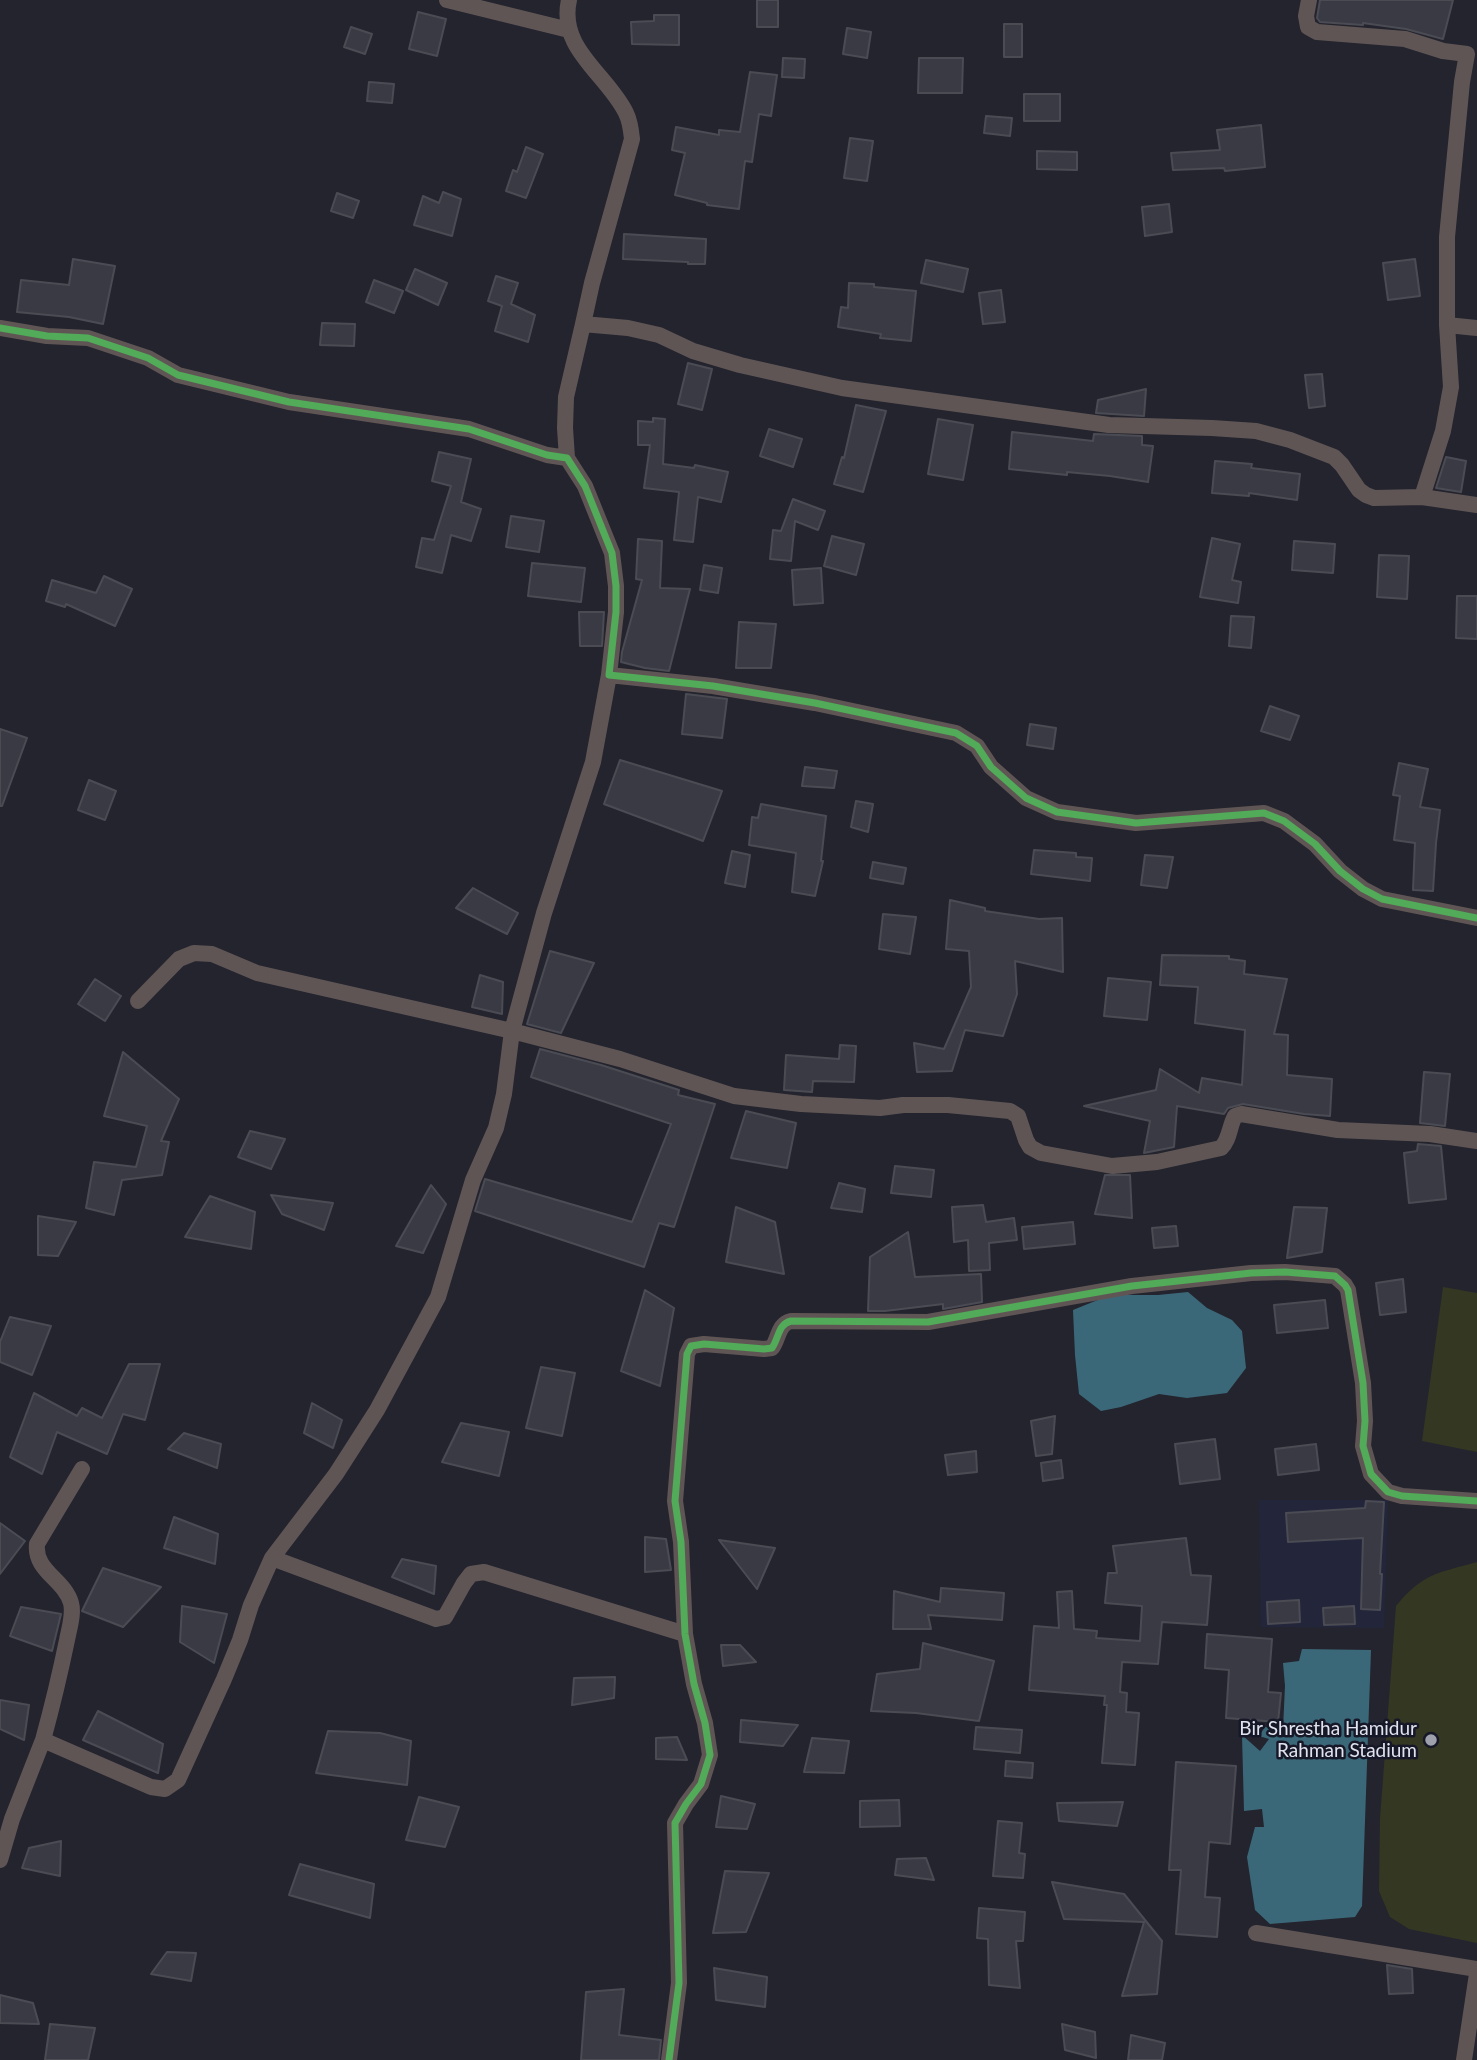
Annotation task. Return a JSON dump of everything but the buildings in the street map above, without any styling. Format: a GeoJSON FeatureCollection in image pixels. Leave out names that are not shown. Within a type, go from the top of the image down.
{"type":"FeatureCollection","features":[{"type":"Feature","properties":{"kind":"street"},"geometry":{"type":"LineString","coordinates":[[447,0],[569,30]]}},
{"type":"Feature","properties":{"kind":"street"},"geometry":{"type":"LineString","coordinates":[[43,1740],[151,1787],[165,1789],[178,1780],[224,1679],[251,1605],[272,1558],[336,1474],[377,1410],[438,1297],[473,1180],[496,1128],[504,1094],[512,1031],[544,913],[593,762],[609,675],[616,612],[612,553],[585,486],[567,458],[565,428],[566,397],[592,283],[632,139],[631,123],[625,110],[580,52],[569,30],[566,12],[569,0]]}},
{"type":"Feature","properties":{"kind":"street"},"geometry":{"type":"LineString","coordinates":[[1309,0],[1306,16],[1308,27],[1317,32],[1405,39],[1443,51],[1472,55],[1462,82],[1447,237],[1447,325],[1451,387],[1443,431],[1422,497]]}},
{"type":"Feature","properties":{"kind":"street"},"geometry":{"type":"LineString","coordinates":[[583,324],[628,328],[659,335],[693,351],[740,365],[842,388],[1110,425],[1256,431],[1290,440],[1334,457],[1359,490],[1374,498],[1422,497],[1477,505]]}},
{"type":"Feature","properties":{"kind":"street"},"geometry":{"type":"LineString","coordinates":[[1447,325],[1477,328]]}},
{"type":"Feature","properties":{"kind":"street"},"geometry":{"type":"LineString","coordinates":[[0,328],[47,337],[88,338],[148,358],[178,375],[289,402],[469,429],[547,455],[567,458]]}},
{"type":"Feature","properties":{"kind":"street"},"geometry":{"type":"LineString","coordinates":[[609,675],[713,686],[876,715],[956,733],[977,746],[990,767],[1026,799],[1057,812],[1136,822],[1264,813],[1284,821],[1315,844],[1340,871],[1363,889],[1382,899],[1477,918]]}},
{"type":"Feature","properties":{"kind":"street"},"geometry":{"type":"LineString","coordinates":[[138,1001],[179,959],[194,953],[212,954],[257,972],[620,1059],[734,1096],[801,1104],[880,1108],[948,1105],[1010,1111],[1018,1116],[1030,1147],[1041,1153],[1112,1166],[1157,1162],[1221,1148],[1228,1141],[1235,1116],[1241,1114],[1338,1130],[1430,1134],[1477,1140]]}},
{"type":"Feature","properties":{"kind":"street"},"geometry":{"type":"LineString","coordinates":[[669,2060],[679,1983],[675,1823],[701,1784],[710,1755],[685,1634],[681,1542],[675,1501],[687,1354],[691,1346],[704,1344],[772,1348],[781,1326],[784,1322],[791,1321],[928,1322],[1144,1284],[1284,1272],[1335,1276],[1348,1290],[1363,1383],[1363,1446],[1371,1474],[1388,1492],[1402,1496],[1477,1501]]}},
{"type":"Feature","properties":{"kind":"street"},"geometry":{"type":"LineString","coordinates":[[0,1860],[12,1819],[43,1740],[59,1681],[72,1605],[66,1591],[40,1564],[36,1553],[37,1544],[82,1469]]}},
{"type":"Feature","properties":{"kind":"street"},"geometry":{"type":"LineString","coordinates":[[272,1558],[436,1619],[445,1617],[471,1574],[484,1572],[685,1634]]}},
{"type":"Feature","properties":{"kind":"street"},"geometry":{"type":"LineString","coordinates":[[1256,1933],[1477,1971],[1464,2060]]}},
{"type":"Feature","properties":{"kind":"shaded area"},"geometry":{"type":"Polygon","coordinates":[[[1188,1292],[1207,1308],[1232,1320],[1242,1331],[1246,1368],[1227,1393],[1187,1398],[1159,1394],[1101,1411],[1079,1394],[1073,1310],[1110,1295],[1188,1292]]]}},
{"type":"Feature","properties":{"kind":"shaded area"},"geometry":{"type":"Polygon","coordinates":[[[1259,1500],[1388,1500],[1384,1628],[1261,1627],[1259,1500]]]}},
{"type":"Feature","properties":{"kind":"shaded area"},"geometry":{"type":"Polygon","coordinates":[[[1302,1649],[1371,1650],[1362,1906],[1355,1917],[1270,1924],[1255,1910],[1247,1857],[1255,1827],[1264,1827],[1262,1809],[1244,1811],[1242,1735],[1260,1751],[1269,1739],[1259,1736],[1265,1727],[1283,1729],[1283,1663],[1299,1661],[1302,1649]]]}},
{"type":"Feature","properties":{"kind":"green space"},"geometry":{"type":"Polygon","coordinates":[[[1443,1287],[1477,1293],[1477,1452],[1422,1441],[1443,1287]]]}},
{"type":"Feature","properties":{"kind":"green space","name":"Bir Shrestha Hamidur Rahman Stadium"},"geometry":{"type":"Polygon","coordinates":[[[1477,1562],[1477,1943],[1409,1929],[1390,1917],[1379,1891],[1380,1819],[1396,1606],[1423,1580],[1477,1562]]]}},
{"type":"Feature","properties":{"kind":"cycle path"},"geometry":{"type":"LineString","coordinates":[[0,328],[47,336],[88,338],[148,358],[178,375],[289,402],[469,429],[547,455],[567,458],[585,486],[612,553],[616,612],[609,675],[713,686],[815,703],[956,733],[977,746],[991,767],[1026,798],[1057,812],[1136,823],[1264,813],[1284,821],[1315,844],[1340,871],[1363,889],[1382,899],[1477,918]]}},
{"type":"Feature","properties":{"kind":"cycle path"},"geometry":{"type":"LineString","coordinates":[[669,2060],[679,1983],[675,1823],[701,1784],[710,1755],[685,1634],[681,1542],[675,1501],[687,1354],[691,1346],[704,1344],[772,1348],[781,1328],[791,1321],[928,1322],[1132,1286],[1251,1273],[1285,1272],[1335,1276],[1348,1290],[1363,1383],[1363,1446],[1371,1474],[1388,1492],[1402,1496],[1477,1501]]}},
{"type":"Feature","properties":{"kind":"place","name":"Bir Shrestha Hamidur Rahman Stadium"},"geometry":{"type":"Point","coordinates":[1431,1740]}}]}
